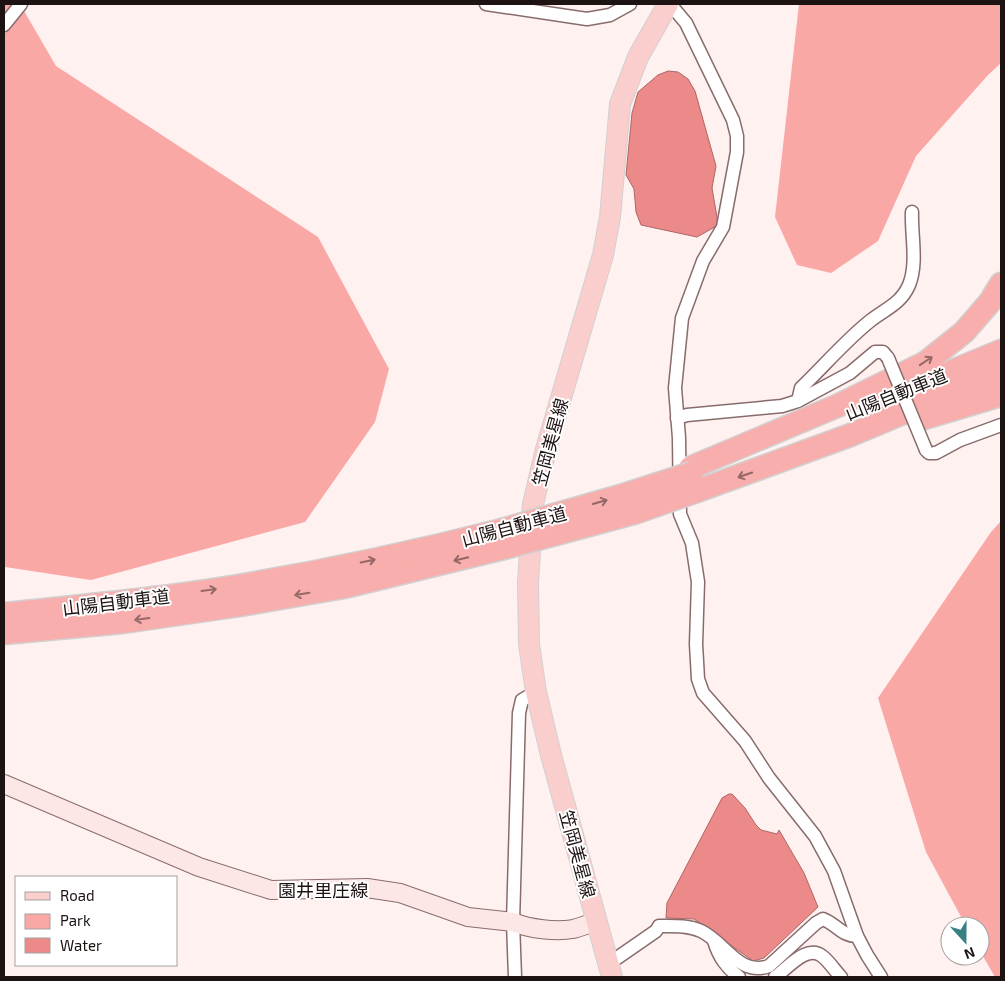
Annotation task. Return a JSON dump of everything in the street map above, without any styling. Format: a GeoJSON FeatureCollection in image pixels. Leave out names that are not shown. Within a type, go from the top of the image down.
{"type":"FeatureCollection","features":[{"type":"Feature","properties":{"kind":"highway"},"geometry":{"type":"LineString","coordinates":[[693,477],[925,363],[964,332],[990,302],[1001,284]]}},
{"type":"Feature","properties":{"kind":"highway","name":"山陽自動車道"},"geometry":{"type":"LineString","coordinates":[[4,614],[121,602],[237,586],[505,539],[634,513],[693,477],[1001,351]]}},
{"type":"Feature","properties":{"kind":"highway","name":"山陽自動車道"},"geometry":{"type":"LineString","coordinates":[[4,633],[123,622],[240,605],[344,587],[505,539],[627,494],[693,477],[776,464],[1001,372]]}},
{"type":"Feature","properties":{"kind":"highway"},"geometry":{"type":"LineString","coordinates":[[776,464],[1001,395]]}},
{"type":"Feature","properties":{"kind":"main road","name":"笠岡美星線"},"geometry":{"type":"LineString","coordinates":[[610,969],[551,755],[536,692],[529,644],[528,582],[533,504],[546,449],[603,255],[610,217],[620,104],[638,57],[669,4]]}},
{"type":"Feature","properties":{"kind":"main road","name":"園井里庄線"},"geometry":{"type":"LineString","coordinates":[[4,784],[199,867],[271,890],[366,888],[400,893],[468,917],[513,922],[549,929],[573,929],[597,922]]}},
{"type":"Feature","properties":{"kind":"street"},"geometry":{"type":"LineString","coordinates":[[4,25],[21,4]]}},
{"type":"Feature","properties":{"kind":"street"},"geometry":{"type":"LineString","coordinates":[[486,4],[587,19],[610,15],[630,4]]}},
{"type":"Feature","properties":{"kind":"street"},"geometry":{"type":"LineString","coordinates":[[669,4],[686,23],[733,120],[737,152],[723,227],[703,261],[682,318],[675,388],[678,418],[680,514],[692,542],[698,582],[696,644],[698,679],[703,693],[745,741],[769,778],[814,836],[834,871],[857,936],[881,977]]}},
{"type":"Feature","properties":{"kind":"street"},"geometry":{"type":"LineString","coordinates":[[798,402],[801,388],[871,320],[889,310],[902,298],[910,283],[913,261],[912,212]]}},
{"type":"Feature","properties":{"kind":"street"},"geometry":{"type":"LineString","coordinates":[[678,418],[687,415],[782,406],[798,402],[850,373],[875,352],[883,352],[888,358],[926,450],[929,453],[936,453],[960,440],[1001,424]]}},
{"type":"Feature","properties":{"kind":"street"},"geometry":{"type":"LineString","coordinates":[[515,977],[513,922],[518,713],[522,700],[536,692]]}},
{"type":"Feature","properties":{"kind":"street"},"geometry":{"type":"LineString","coordinates":[[610,969],[617,958],[656,931],[659,926],[693,927],[704,932],[741,963],[752,969],[769,966],[816,922],[823,919],[829,921],[839,930],[850,936],[857,936]]}},
{"type":"Feature","properties":{"kind":"street"},"geometry":{"type":"LineString","coordinates":[[713,940],[718,954],[726,967],[739,977]]}},
{"type":"Feature","properties":{"kind":"street"},"geometry":{"type":"LineString","coordinates":[[775,977],[805,953],[813,952],[822,955],[841,977]]}},
{"type":"Feature","properties":{"kind":"green space"},"geometry":{"type":"Polygon","coordinates":[[[4,4],[20,4],[56,66],[318,237],[389,369],[375,422],[305,522],[91,580],[5,567],[4,4]]]}},
{"type":"Feature","properties":{"kind":"green space"},"geometry":{"type":"Polygon","coordinates":[[[799,4],[1001,4],[1001,63],[988,75],[916,156],[878,241],[831,273],[797,265],[775,217],[799,4]]]}},
{"type":"Feature","properties":{"kind":"green space"},"geometry":{"type":"Polygon","coordinates":[[[1001,521],[1001,977],[995,977],[989,966],[990,916],[961,916],[926,852],[878,698],[991,532],[1001,521]]]}},
{"type":"Feature","properties":{"kind":"water"},"geometry":{"type":"Polygon","coordinates":[[[668,71],[678,72],[688,79],[695,91],[716,166],[712,188],[718,223],[697,237],[641,225],[636,212],[634,189],[626,175],[632,113],[638,92],[658,75],[668,71]]]}},
{"type":"Feature","properties":{"kind":"water"},"geometry":{"type":"Polygon","coordinates":[[[732,794],[745,808],[761,830],[777,834],[779,830],[804,873],[818,907],[764,958],[753,961],[694,919],[666,918],[667,903],[722,798],[732,794]]]}}]}
